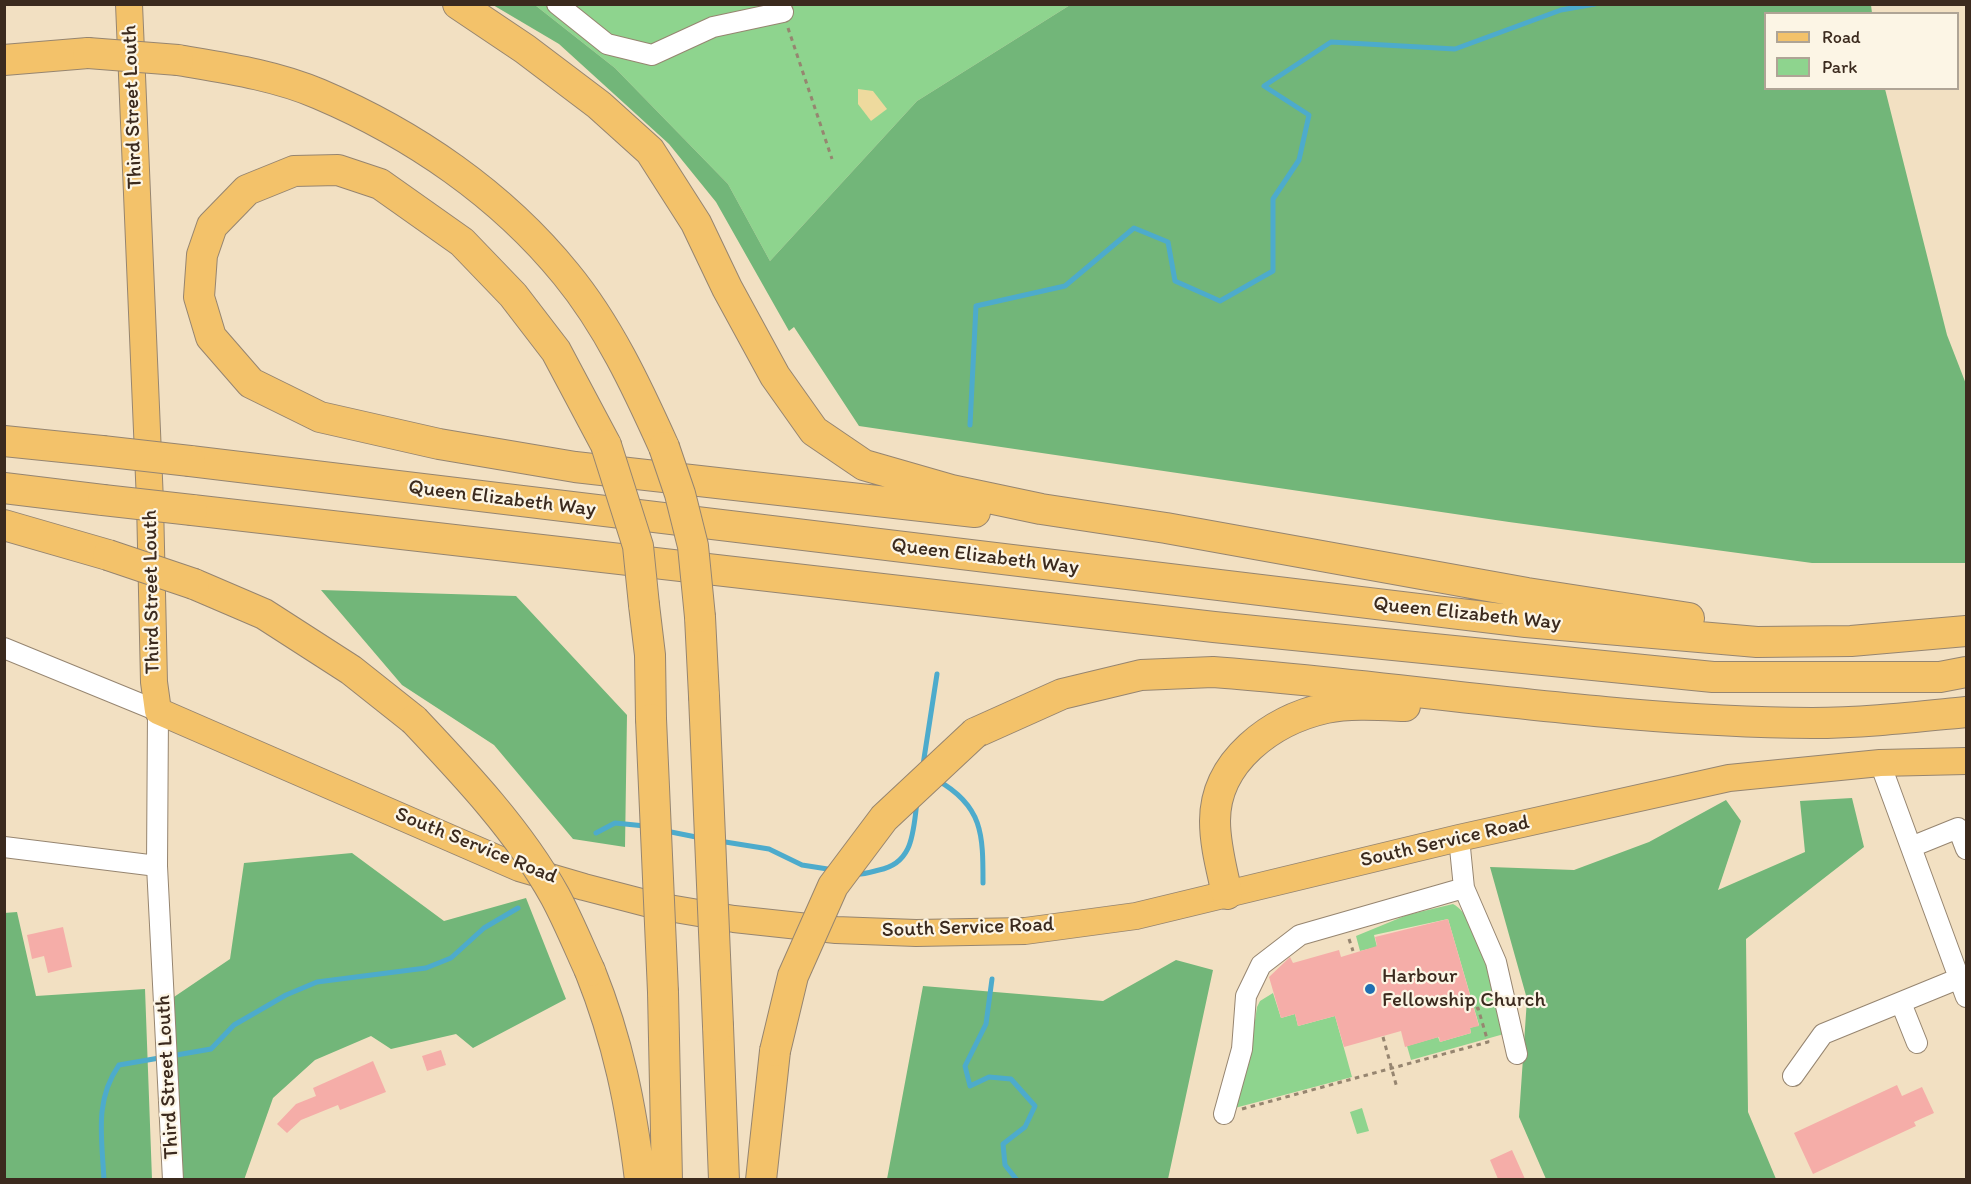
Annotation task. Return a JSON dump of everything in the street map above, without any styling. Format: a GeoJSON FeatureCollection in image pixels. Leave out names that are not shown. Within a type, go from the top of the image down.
{"type":"FeatureCollection","features":[{"type":"Feature","properties":{"kind":"highway"},"geometry":{"type":"LineString","coordinates":[[458,4],[525,49],[580,91],[650,152],[696,223],[727,288],[775,376],[814,431],[864,465],[951,490],[1041,509],[1166,528],[1527,593],[1727,624],[1807,625],[1932,635]]}},
{"type":"Feature","properties":{"kind":"highway"},"geometry":{"type":"LineString","coordinates":[[4,60],[88,54],[178,60],[254,74],[318,93],[390,130],[462,174],[522,225],[567,274],[604,329],[637,387],[664,447],[680,494],[693,546],[704,696],[724,1179]]}},
{"type":"Feature","properties":{"kind":"highway"},"geometry":{"type":"LineString","coordinates":[[667,1179],[663,992],[650,655],[638,546],[606,445],[556,351],[513,295],[462,242],[380,184],[338,170],[294,171],[247,190],[212,226],[202,255],[199,297],[211,337],[252,383],[320,417],[439,444],[575,467],[973,512],[1166,528]]}},
{"type":"Feature","properties":{"kind":"highway","name":"Queen Elizabeth Way"},"geometry":{"type":"LineString","coordinates":[[4,441],[190,461],[1526,622],[1756,642],[1851,641],[1966,631]]}},
{"type":"Feature","properties":{"kind":"highway","name":"Queen Elizabeth Way"},"geometry":{"type":"LineString","coordinates":[[4,488],[1214,627],[1713,677],[1940,677],[1966,672]]}},
{"type":"Feature","properties":{"kind":"highway"},"geometry":{"type":"LineString","coordinates":[[4,525],[108,555],[194,584],[264,614],[351,670],[414,720],[462,770],[514,835],[555,896],[608,1016],[626,1079],[640,1179]]}},
{"type":"Feature","properties":{"kind":"highway"},"geometry":{"type":"LineString","coordinates":[[761,1179],[775,1051],[793,976],[833,886],[884,818],[975,733],[1062,693],[1141,675],[1213,672],[1715,720],[1813,723],[1889,720],[1966,712]]}},
{"type":"Feature","properties":{"kind":"highway"},"geometry":{"type":"LineString","coordinates":[[1227,894],[1215,820],[1221,788],[1237,759],[1265,734],[1294,718],[1328,708],[1391,706],[1608,711]]}},
{"type":"Feature","properties":{"kind":"main road","name":"Third Street Louth"},"geometry":{"type":"LineString","coordinates":[[129,4],[150,502],[154,682],[158,711]]}},
{"type":"Feature","properties":{"kind":"main road","name":"South Service Road"},"geometry":{"type":"LineString","coordinates":[[158,711],[519,868],[657,906],[734,920],[836,930],[916,933],[1025,931],[1137,916],[1459,838],[1729,778],[1880,763],[1966,761]]}},
{"type":"Feature","properties":{"kind":"street"},"geometry":{"type":"LineString","coordinates":[[557,4],[607,44],[652,55],[713,27],[783,12]]}},
{"type":"Feature","properties":{"kind":"street","name":"South Service Road"},"geometry":{"type":"LineString","coordinates":[[4,648],[158,711]]}},
{"type":"Feature","properties":{"kind":"street","name":"Third Street Louth"},"geometry":{"type":"LineString","coordinates":[[158,711],[157,866],[173,1179]]}},
{"type":"Feature","properties":{"kind":"street"},"geometry":{"type":"LineString","coordinates":[[1880,763],[1966,997]]}},
{"type":"Feature","properties":{"kind":"street"},"geometry":{"type":"LineString","coordinates":[[1911,847],[1958,828],[1966,849]]}},
{"type":"Feature","properties":{"kind":"street"},"geometry":{"type":"LineString","coordinates":[[1459,838],[1464,888],[1496,962],[1517,1054]]}},
{"type":"Feature","properties":{"kind":"street"},"geometry":{"type":"LineString","coordinates":[[4,847],[157,866]]}},
{"type":"Feature","properties":{"kind":"street"},"geometry":{"type":"LineString","coordinates":[[1232,1112],[1242,1048],[1246,996],[1261,965],[1300,935],[1464,888]]}},
{"type":"Feature","properties":{"kind":"street"},"geometry":{"type":"LineString","coordinates":[[1793,1076],[1823,1034],[1960,978]]}},
{"type":"Feature","properties":{"kind":"street"},"geometry":{"type":"LineString","coordinates":[[1901,1003],[1917,1042]]}},
{"type":"Feature","properties":{"kind":"path"},"geometry":{"type":"LineString","coordinates":[[783,12],[832,159]]}},
{"type":"Feature","properties":{"kind":"path"},"geometry":{"type":"LineString","coordinates":[[1232,1112],[1488,1042],[1478,1008],[1476,1009]]}},
{"type":"Feature","properties":{"kind":"path"},"geometry":{"type":"LineString","coordinates":[[1383,1037],[1397,1088]]}},
{"type":"Feature","properties":{"kind":"green space"},"geometry":{"type":"Polygon","coordinates":[[[493,5],[535,5],[615,68],[728,184],[770,261],[917,101],[1070,5],[1871,5],[1872,12],[1764,12],[1764,90],[1885,90],[1947,335],[1966,384],[1966,563],[1812,563],[1509,522],[859,426],[794,327],[789,331],[716,202],[669,144],[559,44],[493,5]]]}},
{"type":"Feature","properties":{"kind":"green space"},"geometry":{"type":"Polygon","coordinates":[[[535,5],[1070,5],[917,101],[770,261],[728,184],[615,68],[535,5]]]}},
{"type":"Feature","properties":{"kind":"green space"},"geometry":{"type":"Polygon","coordinates":[[[321,590],[516,596],[627,715],[625,847],[573,839],[494,745],[402,685],[321,590]]]}},
{"type":"Feature","properties":{"kind":"green space"},"geometry":{"type":"Polygon","coordinates":[[[1852,798],[1864,847],[1746,939],[1748,1112],[1776,1179],[1546,1179],[1519,1117],[1527,999],[1490,867],[1574,870],[1649,842],[1726,800],[1741,821],[1718,890],[1805,852],[1800,801],[1852,798]]]}},
{"type":"Feature","properties":{"kind":"green space"},"geometry":{"type":"Polygon","coordinates":[[[352,853],[444,921],[526,898],[566,999],[473,1048],[456,1034],[391,1049],[371,1036],[315,1060],[273,1098],[244,1180],[182,1179],[171,999],[230,959],[244,863],[352,853]]]}},
{"type":"Feature","properties":{"kind":"green space"},"geometry":{"type":"Polygon","coordinates":[[[1453,904],[1463,912],[1480,944],[1493,984],[1504,1034],[1411,1060],[1407,1046],[1438,1037],[1440,1042],[1471,1033],[1470,1028],[1479,1025],[1448,919],[1374,935],[1377,947],[1360,951],[1356,936],[1407,915],[1453,904]]]}},
{"type":"Feature","properties":{"kind":"green space"},"geometry":{"type":"Polygon","coordinates":[[[17,912],[36,996],[145,989],[152,1179],[5,1179],[4,913],[17,912]]]}},
{"type":"Feature","properties":{"kind":"green space"},"geometry":{"type":"Polygon","coordinates":[[[1176,960],[1213,970],[1168,1179],[887,1179],[923,986],[1103,1001],[1176,960]]]}},
{"type":"Feature","properties":{"kind":"green space"},"geometry":{"type":"Polygon","coordinates":[[[1273,993],[1281,1018],[1295,1014],[1298,1026],[1335,1016],[1352,1077],[1231,1109],[1248,1067],[1257,1007],[1260,1001],[1273,993]]]}},
{"type":"Feature","properties":{"kind":"green space"},"geometry":{"type":"Polygon","coordinates":[[[1362,1108],[1369,1131],[1357,1134],[1350,1112],[1362,1108]]]}},
{"type":"Feature","properties":{"kind":"sand"},"geometry":{"type":"Polygon","coordinates":[[[858,89],[873,91],[887,109],[871,121],[858,104],[858,89]]]}},
{"type":"Feature","properties":{"kind":"building","name":"Harbour Fellowship Church"},"geometry":{"type":"Polygon","coordinates":[[[1448,919],[1479,1026],[1470,1028],[1471,1033],[1440,1042],[1439,1037],[1405,1047],[1401,1031],[1344,1047],[1335,1016],[1298,1026],[1295,1014],[1281,1018],[1269,977],[1290,957],[1293,963],[1339,950],[1341,957],[1377,946],[1375,937],[1448,919]]]}},
{"type":"Feature","properties":{"kind":"building"},"geometry":{"type":"Polygon","coordinates":[[[63,927],[72,967],[48,973],[44,956],[32,959],[27,935],[63,927]]]}},
{"type":"Feature","properties":{"kind":"building"},"geometry":{"type":"Polygon","coordinates":[[[441,1050],[446,1065],[427,1071],[422,1056],[441,1050]]]}},
{"type":"Feature","properties":{"kind":"building"},"geometry":{"type":"Polygon","coordinates":[[[373,1061],[386,1092],[340,1110],[338,1105],[301,1120],[287,1133],[277,1124],[296,1104],[316,1096],[313,1088],[373,1061]]]}},
{"type":"Feature","properties":{"kind":"building"},"geometry":{"type":"Polygon","coordinates":[[[1897,1085],[1902,1096],[1922,1087],[1934,1113],[1914,1122],[1916,1126],[1813,1174],[1794,1133],[1897,1085]]]}},
{"type":"Feature","properties":{"kind":"building"},"geometry":{"type":"Polygon","coordinates":[[[1512,1150],[1525,1179],[1498,1179],[1490,1160],[1512,1150]]]}},
{"type":"Feature","properties":{"kind":"waterway"},"geometry":{"type":"LineString","coordinates":[[970,425],[976,306],[1065,286],[1134,228],[1168,242],[1175,281],[1220,301],[1273,271],[1273,199],[1299,160],[1309,115],[1264,86],[1331,42],[1455,49],[1561,10],[1595,4]]}},
{"type":"Feature","properties":{"kind":"waterway"},"geometry":{"type":"LineString","coordinates":[[923,765],[937,674]]}},
{"type":"Feature","properties":{"kind":"waterway"},"geometry":{"type":"LineString","coordinates":[[937,780],[964,800],[972,811],[981,836],[983,883]]}},
{"type":"Feature","properties":{"kind":"waterway"},"geometry":{"type":"LineString","coordinates":[[855,874],[879,870],[899,860],[910,844],[917,802]]}},
{"type":"Feature","properties":{"kind":"waterway"},"geometry":{"type":"LineString","coordinates":[[596,833],[615,823],[645,826]]}},
{"type":"Feature","properties":{"kind":"waterway"},"geometry":{"type":"LineString","coordinates":[[666,831],[701,838]]}},
{"type":"Feature","properties":{"kind":"waterway"},"geometry":{"type":"LineString","coordinates":[[719,841],[769,849],[802,865],[834,870]]}},
{"type":"Feature","properties":{"kind":"waterway"},"geometry":{"type":"LineString","coordinates":[[104,1180],[101,1120],[106,1092],[119,1065],[211,1049],[234,1025],[286,995],[317,982],[426,968],[451,958],[484,928],[518,908]]}},
{"type":"Feature","properties":{"kind":"waterway"},"geometry":{"type":"LineString","coordinates":[[992,979],[986,1024],[965,1066],[970,1086],[989,1077],[1011,1079],[1035,1106],[1025,1127],[1003,1144],[1005,1165],[1017,1180]]}},
{"type":"Feature","properties":{"kind":"place","name":"Harbour Fellowship Church"},"geometry":{"type":"Point","coordinates":[1370,989]}}]}
